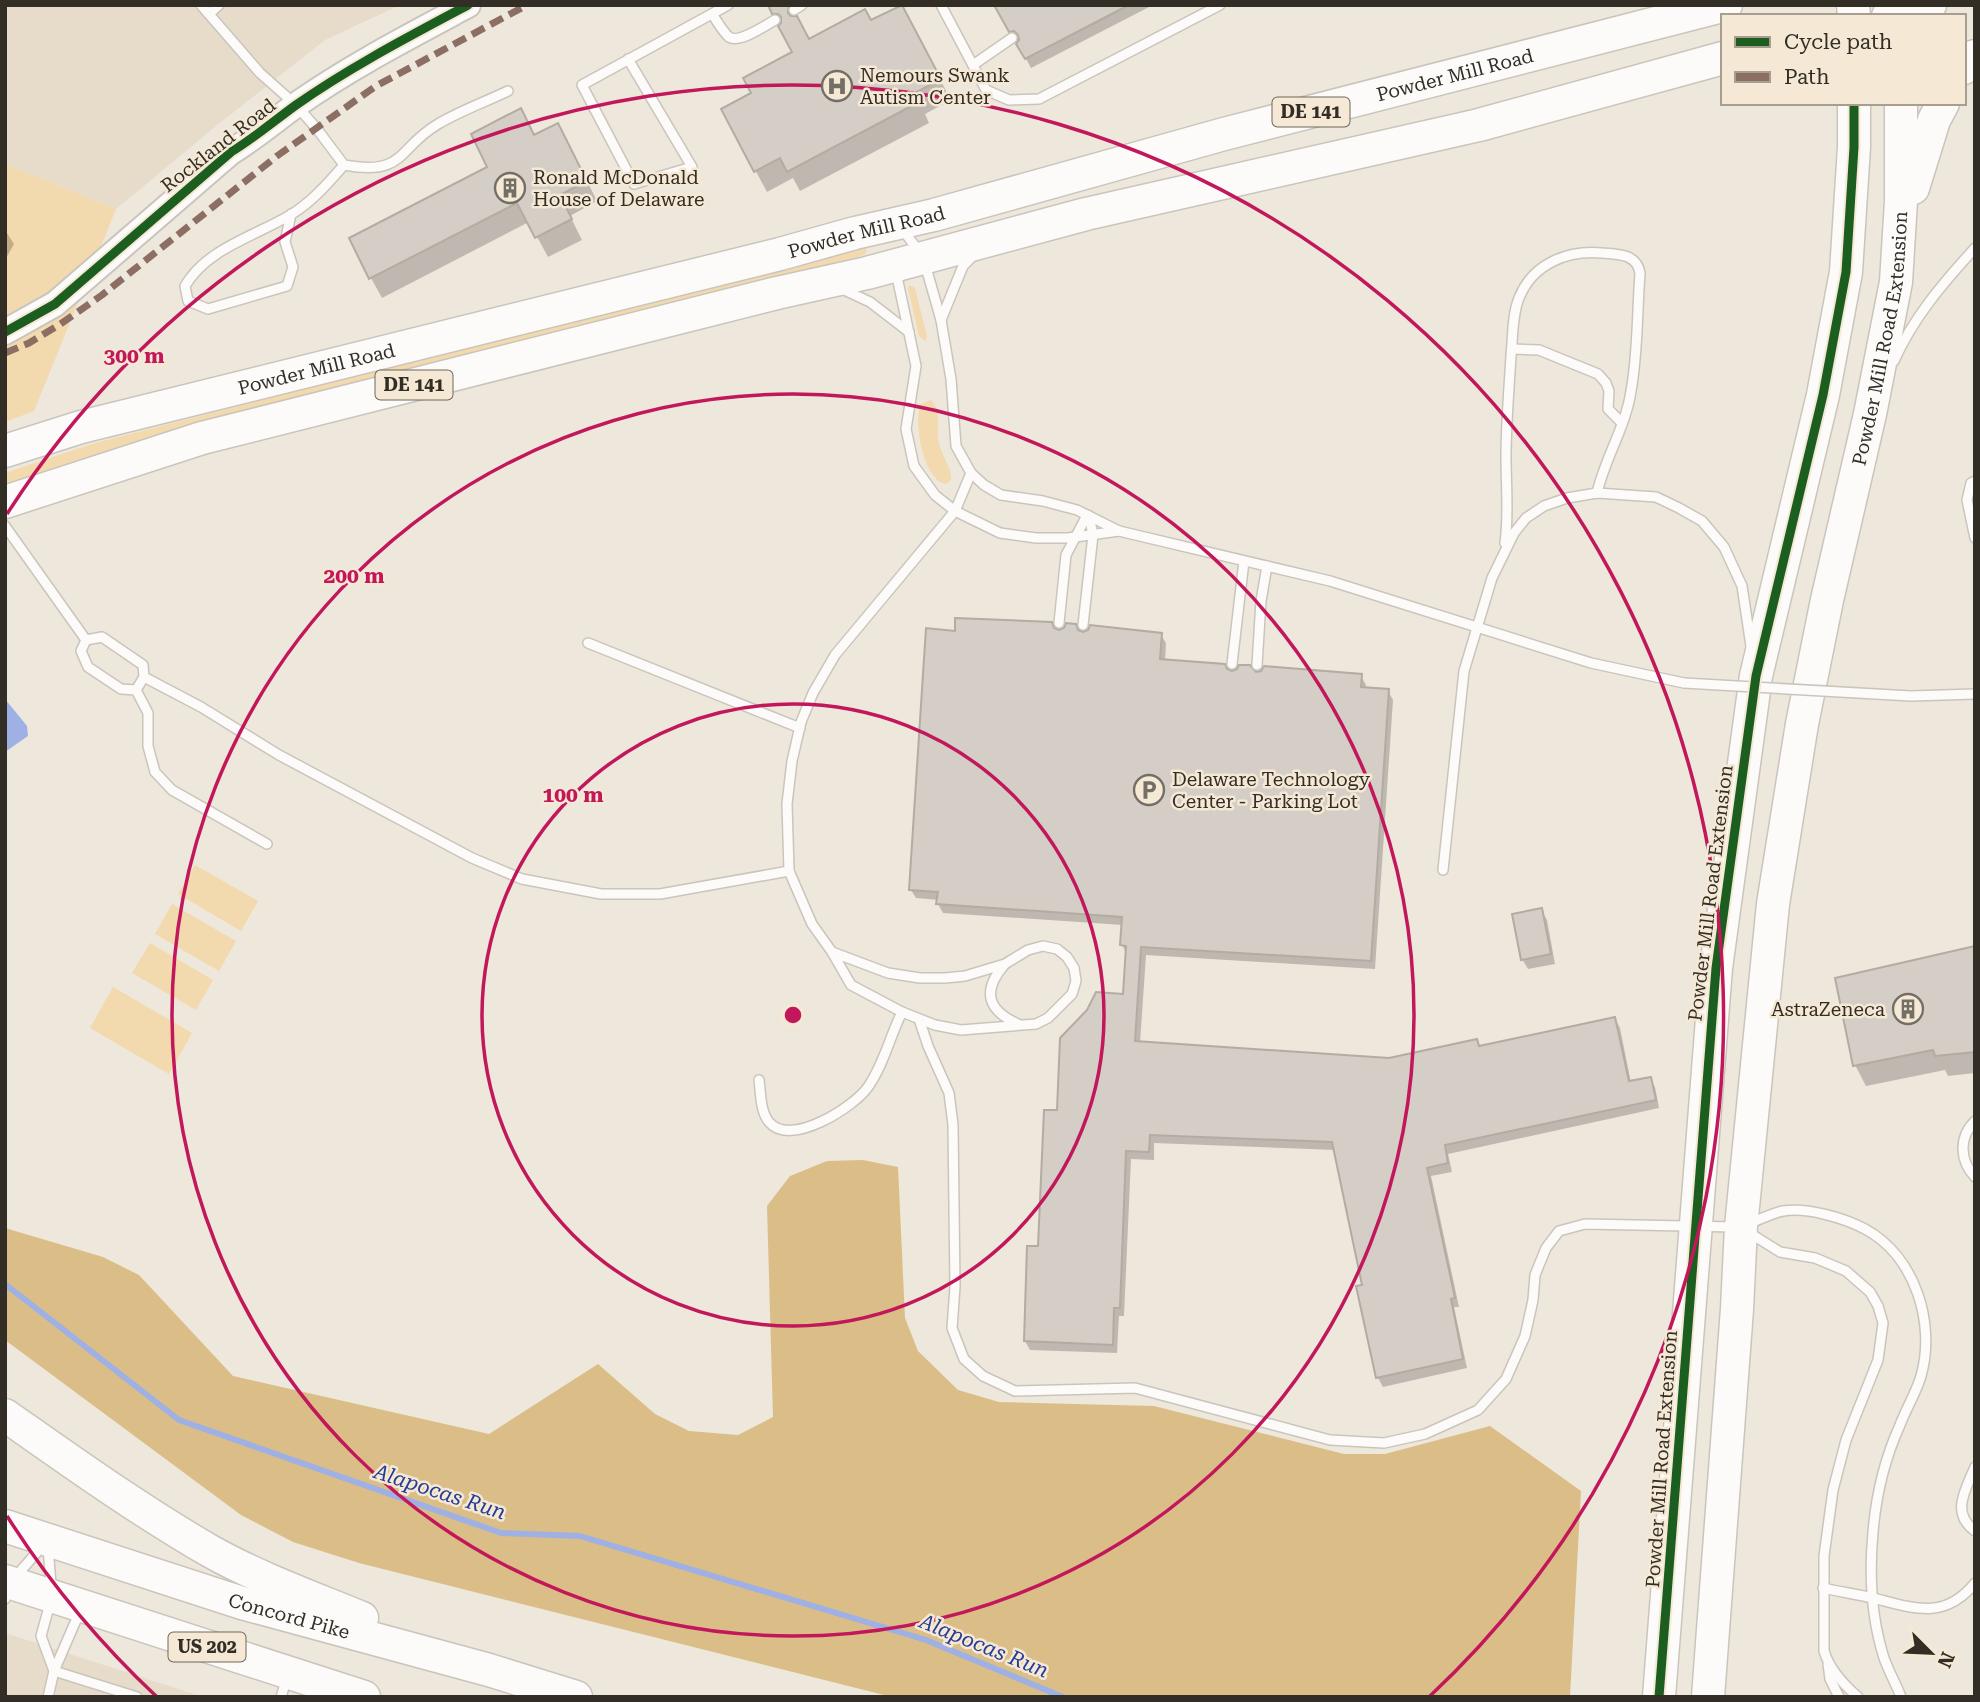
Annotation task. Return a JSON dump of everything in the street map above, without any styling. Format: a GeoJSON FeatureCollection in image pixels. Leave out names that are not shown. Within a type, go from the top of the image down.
{"type":"FeatureCollection","features":[{"type":"Feature","properties":{"kind":"highway","name":"Powder Mill Road"},"geometry":{"type":"LineString","coordinates":[[5,452],[81,427],[897,229],[1224,134],[1726,5]]}},
{"type":"Feature","properties":{"kind":"highway"},"geometry":{"type":"LineString","coordinates":[[1896,13],[1930,5]]}},
{"type":"Feature","properties":{"kind":"highway","name":"Powder Mill Road"},"geometry":{"type":"LineString","coordinates":[[5,502],[202,438],[1086,214],[1479,125],[1721,59]]}},
{"type":"Feature","properties":{"kind":"highway","name":"Powder Mill Road Extension"},"geometry":{"type":"LineString","coordinates":[[1659,1697],[1716,968],[1756,676],[1823,395],[1846,272],[1854,105]]}},
{"type":"Feature","properties":{"kind":"highway","name":"Powder Mill Road Extension"},"geometry":{"type":"LineString","coordinates":[[1707,1697],[1741,1227],[1773,904],[1792,782],[1827,600],[1870,414],[1896,282],[1901,201],[1901,105]]}},
{"type":"Feature","properties":{"kind":"highway"},"geometry":{"type":"LineString","coordinates":[[1896,282],[1913,186],[1934,120],[1942,105]]}},
{"type":"Feature","properties":{"kind":"highway"},"geometry":{"type":"LineString","coordinates":[[5,1415],[125,1499],[212,1552],[264,1578],[489,1670]]}},
{"type":"Feature","properties":{"kind":"highway","name":"Concord Pike"},"geometry":{"type":"LineString","coordinates":[[5,1526],[242,1603],[489,1670],[576,1697]]}},
{"type":"Feature","properties":{"kind":"highway","name":"US 202"},"geometry":{"type":"LineString","coordinates":[[7,1587],[52,1596],[82,1606],[285,1685],[364,1697]]}},
{"type":"Feature","properties":{"kind":"street","name":"Rockland Road"},"geometry":{"type":"LineString","coordinates":[[5,332],[55,304],[231,152],[261,134],[296,105],[366,61],[468,5]]}},
{"type":"Feature","properties":{"kind":"lane"},"geometry":{"type":"LineString","coordinates":[[201,5],[260,73],[296,105],[344,165],[366,169],[390,165],[436,125],[508,91]]}},
{"type":"Feature","properties":{"kind":"lane"},"geometry":{"type":"LineString","coordinates":[[209,14],[219,5]]}},
{"type":"Feature","properties":{"kind":"lane"},"geometry":{"type":"LineString","coordinates":[[628,59],[692,167],[634,184],[582,85],[628,59],[728,5]]}},
{"type":"Feature","properties":{"kind":"lane"},"geometry":{"type":"LineString","coordinates":[[941,5],[986,90],[1009,100],[1039,99],[1220,5]]}},
{"type":"Feature","properties":{"kind":"lane"},"geometry":{"type":"LineString","coordinates":[[712,14],[728,36],[734,39],[744,37],[775,20]]}},
{"type":"Feature","properties":{"kind":"lane"},"geometry":{"type":"LineString","coordinates":[[973,65],[1012,38]]}},
{"type":"Feature","properties":{"kind":"lane"},"geometry":{"type":"LineString","coordinates":[[291,214],[285,242],[293,267],[286,286],[208,309],[188,301],[185,286],[194,270],[228,247],[312,200],[344,165]]}},
{"type":"Feature","properties":{"kind":"lane"},"geometry":{"type":"LineString","coordinates":[[897,229],[904,259],[909,332],[916,366],[906,429],[914,466],[935,495],[955,511],[1000,533],[1036,538],[1075,537],[1119,531]]}},
{"type":"Feature","properties":{"kind":"lane"},"geometry":{"type":"LineString","coordinates":[[941,320],[963,266],[989,239]]}},
{"type":"Feature","properties":{"kind":"lane"},"geometry":{"type":"LineString","coordinates":[[1870,414],[1896,356],[1919,315],[1941,284],[1975,248]]}},
{"type":"Feature","properties":{"kind":"lane"},"geometry":{"type":"LineString","coordinates":[[1503,552],[1508,513],[1506,455],[1512,349],[1518,298],[1527,283],[1542,269],[1559,257],[1584,251],[1629,257],[1639,266],[1640,273],[1631,391],[1597,493]]}},
{"type":"Feature","properties":{"kind":"lane"},"geometry":{"type":"LineString","coordinates":[[904,259],[941,320],[951,379],[956,446],[971,473],[1001,495],[1043,501],[1077,510],[1119,531],[1330,581],[1591,663],[1684,683],[1911,696],[1975,694]]}},
{"type":"Feature","properties":{"kind":"lane"},"geometry":{"type":"LineString","coordinates":[[826,281],[870,302],[909,332]]}},
{"type":"Feature","properties":{"kind":"lane"},"geometry":{"type":"LineString","coordinates":[[1512,349],[1539,350],[1598,374],[1609,391],[1608,409],[1622,423]]}},
{"type":"Feature","properties":{"kind":"lane"},"geometry":{"type":"LineString","coordinates":[[832,952],[888,973],[920,978],[965,976],[1005,964],[1028,950],[1043,946],[1057,949],[1067,957],[1074,968],[1076,981],[1072,995],[1048,1018],[1036,1024],[961,1030],[902,1012],[851,985],[812,924],[789,871],[787,804],[792,761],[813,693],[835,655],[955,511],[971,473]]}},
{"type":"Feature","properties":{"kind":"lane"},"geometry":{"type":"LineString","coordinates":[[1975,481],[1971,483],[1967,500],[1975,538]]}},
{"type":"Feature","properties":{"kind":"lane"},"geometry":{"type":"LineString","coordinates":[[1443,870],[1464,671],[1476,627],[1503,552],[1526,518],[1544,506],[1567,498],[1618,493],[1656,497],[1702,521],[1724,547],[1742,586],[1756,676]]}},
{"type":"Feature","properties":{"kind":"lane"},"geometry":{"type":"LineString","coordinates":[[1083,625],[1093,535],[1089,516]]}},
{"type":"Feature","properties":{"kind":"lane"},"geometry":{"type":"LineString","coordinates":[[1059,623],[1066,555],[1089,516]]}},
{"type":"Feature","properties":{"kind":"lane"},"geometry":{"type":"LineString","coordinates":[[5,526],[86,640]]}},
{"type":"Feature","properties":{"kind":"lane"},"geometry":{"type":"LineString","coordinates":[[1232,664],[1244,561]]}},
{"type":"Feature","properties":{"kind":"lane"},"geometry":{"type":"LineString","coordinates":[[1257,665],[1261,601],[1267,566]]}},
{"type":"Feature","properties":{"kind":"lane"},"geometry":{"type":"LineString","coordinates":[[86,640],[102,637],[143,665],[144,677],[136,690]]}},
{"type":"Feature","properties":{"kind":"lane"},"geometry":{"type":"LineString","coordinates":[[86,640],[81,650],[88,667],[121,689],[136,690]]}},
{"type":"Feature","properties":{"kind":"lane"},"geometry":{"type":"LineString","coordinates":[[588,643],[800,728]]}},
{"type":"Feature","properties":{"kind":"lane"},"geometry":{"type":"LineString","coordinates":[[144,677],[201,707],[279,755],[472,858],[522,879],[601,894],[660,894],[789,871]]}},
{"type":"Feature","properties":{"kind":"lane"},"geometry":{"type":"LineString","coordinates":[[136,690],[148,713],[148,746],[155,772],[172,790],[267,844]]}},
{"type":"Feature","properties":{"kind":"lane"},"geometry":{"type":"LineString","coordinates":[[1005,964],[989,988],[991,1000],[996,1011],[1020,1025]]}},
{"type":"Feature","properties":{"kind":"lane"},"geometry":{"type":"LineString","coordinates":[[759,1080],[763,1113],[771,1125],[785,1130],[822,1122],[845,1109],[867,1088],[883,1060],[891,1034],[902,1012]]}},
{"type":"Feature","properties":{"kind":"lane"},"geometry":{"type":"LineString","coordinates":[[919,1019],[949,1093],[953,1125],[955,1287],[951,1328],[964,1359],[983,1376],[1015,1391],[1135,1388],[1329,1440],[1384,1443],[1425,1434],[1478,1410],[1506,1379],[1525,1336],[1535,1275],[1546,1248],[1559,1231],[1585,1224],[1741,1227],[1782,1211],[1827,1215],[1851,1222],[1872,1233],[1899,1258],[1911,1279],[1925,1324],[1925,1357],[1921,1376],[1899,1426],[1883,1476],[1873,1529],[1872,1598],[1884,1658],[1901,1697]]}},
{"type":"Feature","properties":{"kind":"lane"},"geometry":{"type":"LineString","coordinates":[[1975,1121],[1964,1139],[1963,1156],[1966,1168],[1975,1177]]}},
{"type":"Feature","properties":{"kind":"lane"},"geometry":{"type":"LineString","coordinates":[[1741,1227],[1780,1252],[1815,1258],[1846,1271],[1870,1292],[1883,1323],[1878,1360],[1846,1440],[1835,1482],[1824,1556],[1823,1640],[1830,1679],[1839,1697]]}},
{"type":"Feature","properties":{"kind":"lane"},"geometry":{"type":"LineString","coordinates":[[1975,1467],[1961,1508],[1965,1523],[1975,1531]]}},
{"type":"Feature","properties":{"kind":"lane"},"geometry":{"type":"LineString","coordinates":[[7,1587],[48,1539]]}},
{"type":"Feature","properties":{"kind":"lane"},"geometry":{"type":"LineString","coordinates":[[48,1539],[52,1596],[41,1636],[54,1671]]}},
{"type":"Feature","properties":{"kind":"lane"},"geometry":{"type":"LineString","coordinates":[[1823,1588],[1915,1609],[1938,1608],[1962,1597],[1975,1583]]}},
{"type":"Feature","properties":{"kind":"lane"},"geometry":{"type":"LineString","coordinates":[[48,1697],[54,1671],[82,1606]]}},
{"type":"Feature","properties":{"kind":"lane"},"geometry":{"type":"LineString","coordinates":[[1827,1659],[1857,1697]]}},
{"type":"Feature","properties":{"kind":"lane"},"geometry":{"type":"LineString","coordinates":[[54,1671],[136,1697]]}},
{"type":"Feature","properties":{"kind":"shaded area"},"geometry":{"type":"Polygon","coordinates":[[[5,5],[400,5],[325,40],[116,209],[5,164],[5,5]]]}},
{"type":"Feature","properties":{"kind":"shaded area"},"geometry":{"type":"Polygon","coordinates":[[[5,164],[116,209],[34,411],[5,422],[5,164]]]}},
{"type":"Feature","properties":{"kind":"shaded area"},"geometry":{"type":"Polygon","coordinates":[[[862,246],[867,249],[865,254],[858,257],[184,430],[5,485],[5,473],[95,443],[862,246]]]}},
{"type":"Feature","properties":{"kind":"shaded area"},"geometry":{"type":"Polygon","coordinates":[[[909,285],[915,288],[927,337],[925,341],[919,336],[909,285]]]}},
{"type":"Feature","properties":{"kind":"shaded area"},"geometry":{"type":"Polygon","coordinates":[[[931,400],[938,414],[939,443],[951,475],[951,480],[946,484],[931,472],[919,436],[921,404],[931,400]]]}},
{"type":"Feature","properties":{"kind":"shaded area"},"geometry":{"type":"Polygon","coordinates":[[[195,865],[258,901],[241,931],[178,894],[195,865]]]}},
{"type":"Feature","properties":{"kind":"shaded area"},"geometry":{"type":"Polygon","coordinates":[[[172,904],[236,941],[219,971],[155,934],[172,904]]]}},
{"type":"Feature","properties":{"kind":"shaded area"},"geometry":{"type":"Polygon","coordinates":[[[150,943],[213,980],[196,1010],[132,973],[150,943]]]}},
{"type":"Feature","properties":{"kind":"shaded area"},"geometry":{"type":"Polygon","coordinates":[[[113,987],[192,1033],[169,1074],[90,1028],[113,987]]]}},
{"type":"Feature","properties":{"kind":"shaded area"},"geometry":{"type":"Polygon","coordinates":[[[863,1160],[898,1167],[905,1318],[918,1351],[958,1390],[999,1402],[1154,1406],[1344,1454],[1385,1454],[1490,1426],[1581,1491],[1570,1697],[892,1697],[359,1563],[293,1542],[241,1515],[5,1340],[5,1228],[103,1257],[139,1275],[233,1376],[489,1434],[598,1364],[655,1414],[689,1431],[738,1435],[773,1417],[767,1206],[790,1176],[827,1161],[863,1160]]]}},
{"type":"Feature","properties":{"kind":"shaded area"},"geometry":{"type":"Polygon","coordinates":[[[5,1633],[203,1697],[5,1697],[5,1633]]]}},
{"type":"Feature","properties":{"kind":"water"},"geometry":{"type":"Polygon","coordinates":[[[5,699],[27,726],[28,736],[5,752],[5,699]]]}},
{"type":"Feature","properties":{"kind":"building","name":"Nemours Swank Autism Center"},"geometry":{"type":"Polygon","coordinates":[[[768,5],[789,5],[788,13],[797,16],[809,39],[865,9],[871,20],[902,5],[941,79],[915,93],[919,102],[787,172],[780,158],[754,172],[721,109],[751,93],[743,78],[792,52],[778,26],[781,17],[772,14],[768,5]]]}},
{"type":"Feature","properties":{"kind":"building"},"geometry":{"type":"Polygon","coordinates":[[[994,5],[1129,5],[1025,59],[1016,44],[1018,35],[1014,31],[1009,32],[994,5]]]}},
{"type":"Feature","properties":{"kind":"building","name":"Ronald McDonald House of Delaware"},"geometry":{"type":"Polygon","coordinates":[[[521,108],[534,135],[558,123],[587,181],[560,195],[572,219],[535,238],[517,203],[369,279],[349,238],[487,167],[471,134],[521,108]]]}},
{"type":"Feature","properties":{"kind":"building"},"geometry":{"type":"Polygon","coordinates":[[[955,618],[1052,622],[1054,628],[1059,630],[1064,628],[1066,623],[1076,624],[1078,630],[1083,632],[1088,630],[1090,625],[1162,633],[1160,659],[1225,664],[1227,669],[1232,671],[1239,665],[1250,665],[1256,672],[1261,671],[1264,666],[1362,674],[1361,687],[1389,689],[1371,961],[1141,947],[1135,1041],[1389,1058],[1477,1039],[1479,1046],[1615,1017],[1629,1081],[1651,1077],[1656,1100],[1445,1145],[1448,1163],[1427,1168],[1455,1298],[1451,1299],[1463,1359],[1376,1378],[1356,1286],[1362,1285],[1332,1142],[1150,1135],[1149,1152],[1126,1151],[1120,1308],[1114,1308],[1113,1345],[1024,1341],[1027,1246],[1038,1246],[1044,1110],[1057,1110],[1060,1038],[1087,1010],[1096,992],[1123,994],[1126,946],[1120,945],[1122,917],[936,904],[938,892],[909,890],[926,628],[955,631],[955,618]]]}},
{"type":"Feature","properties":{"kind":"building"},"geometry":{"type":"Polygon","coordinates":[[[1542,908],[1551,954],[1521,960],[1512,914],[1542,908]]]}},
{"type":"Feature","properties":{"kind":"building","name":"AstraZeneca"},"geometry":{"type":"Polygon","coordinates":[[[1975,946],[1975,1052],[1935,1056],[1933,1050],[1853,1066],[1835,978],[1975,946]]]}},
{"type":"Feature","properties":{"kind":"waterway","name":"Alapocas Run"},"geometry":{"type":"LineString","coordinates":[[5,1284],[179,1420],[501,1533],[580,1536],[926,1640],[1063,1697]]}},
{"type":"Feature","properties":{"kind":"marked path"},"geometry":{"type":"LineString","coordinates":[[5,353],[29,343],[102,295],[277,156],[376,86],[527,5]]}},
{"type":"Feature","properties":{"kind":"cycle path"},"geometry":{"type":"LineString","coordinates":[[5,332],[55,304],[231,152],[296,105],[359,65],[468,5]]}},
{"type":"Feature","properties":{"kind":"cycle path"},"geometry":{"type":"LineString","coordinates":[[1659,1697],[1716,968],[1756,676],[1823,395],[1846,272],[1854,105]]}},
{"type":"Feature","properties":{"kind":"place","name":"Nemours Swank Autism Center"},"geometry":{"type":"Point","coordinates":[837,86]}},
{"type":"Feature","properties":{"kind":"place","name":"Ronald McDonald House of Delaware"},"geometry":{"type":"Point","coordinates":[510,188]}},
{"type":"Feature","properties":{"kind":"place","name":"Delaware Technology Center - Parking Lot"},"geometry":{"type":"Point","coordinates":[1149,790]}},
{"type":"Feature","properties":{"kind":"place","name":"AstraZeneca"},"geometry":{"type":"Point","coordinates":[1908,1009]}}]}
